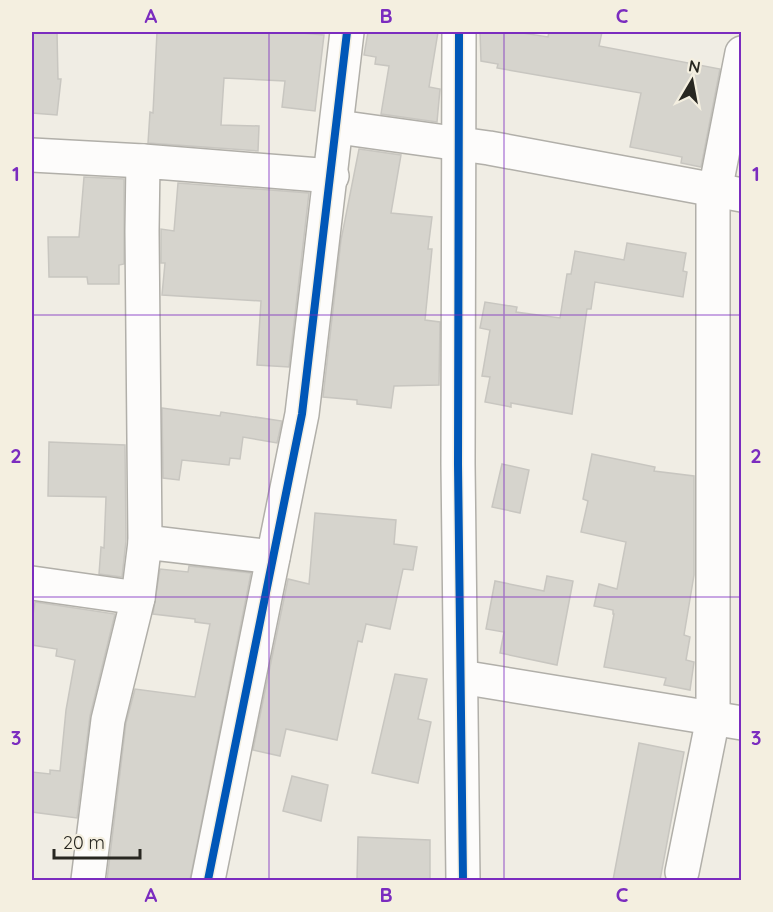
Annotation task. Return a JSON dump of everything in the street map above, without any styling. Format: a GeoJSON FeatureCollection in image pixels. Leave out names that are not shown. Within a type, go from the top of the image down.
{"type":"FeatureCollection","features":[{"type":"Feature","properties":{"kind":"street"},"geometry":{"type":"LineString","coordinates":[[208,880],[302,414],[348,32]]}},
{"type":"Feature","properties":{"kind":"street"},"geometry":{"type":"LineString","coordinates":[[459,32],[458,464],[463,880]]}},
{"type":"Feature","properties":{"kind":"street"},"geometry":{"type":"LineString","coordinates":[[728,193],[741,53]]}},
{"type":"Feature","properties":{"kind":"street"},"geometry":{"type":"LineString","coordinates":[[338,127],[459,143],[728,193]]}},
{"type":"Feature","properties":{"kind":"street"},"geometry":{"type":"LineString","coordinates":[[32,155],[332,176]]}},
{"type":"Feature","properties":{"kind":"street"},"geometry":{"type":"LineString","coordinates":[[88,880],[108,720],[138,598],[145,542],[143,161]]}},
{"type":"Feature","properties":{"kind":"street"},"geometry":{"type":"LineString","coordinates":[[682,872],[727,721],[713,201],[728,193]]}},
{"type":"Feature","properties":{"kind":"street"},"geometry":{"type":"LineString","coordinates":[[145,542],[273,557]]}},
{"type":"Feature","properties":{"kind":"street"},"geometry":{"type":"LineString","coordinates":[[32,583],[138,598]]}},
{"type":"Feature","properties":{"kind":"street"},"geometry":{"type":"LineString","coordinates":[[461,677],[727,721]]}},
{"type":"Feature","properties":{"kind":"building"},"geometry":{"type":"Polygon","coordinates":[[[32,32],[57,32],[58,79],[61,79],[57,115],[32,113],[32,32]]]}},
{"type":"Feature","properties":{"kind":"building"},"geometry":{"type":"Polygon","coordinates":[[[157,32],[291,32],[324,35],[315,111],[282,107],[285,81],[224,78],[221,125],[259,126],[258,151],[148,143],[150,112],[153,113],[157,32]]]}},
{"type":"Feature","properties":{"kind":"building"},"geometry":{"type":"Polygon","coordinates":[[[368,32],[438,32],[429,87],[440,89],[437,122],[381,114],[389,66],[375,64],[376,57],[364,55],[368,32]]]}},
{"type":"Feature","properties":{"kind":"building"},"geometry":{"type":"Polygon","coordinates":[[[480,32],[516,32],[548,37],[549,32],[602,32],[599,46],[720,69],[701,167],[681,163],[682,157],[630,147],[641,93],[497,68],[498,64],[481,61],[480,32]]]}},
{"type":"Feature","properties":{"kind":"building"},"geometry":{"type":"Polygon","coordinates":[[[359,149],[401,155],[391,213],[432,217],[428,249],[432,249],[425,320],[440,322],[439,385],[394,386],[391,408],[357,404],[357,400],[323,397],[341,240],[359,149]]]}},
{"type":"Feature","properties":{"kind":"building"},"geometry":{"type":"Polygon","coordinates":[[[84,177],[124,179],[124,264],[119,265],[119,284],[88,284],[87,277],[49,277],[48,237],[79,237],[84,177]]]}},
{"type":"Feature","properties":{"kind":"building"},"geometry":{"type":"Polygon","coordinates":[[[178,183],[309,193],[289,367],[257,365],[261,301],[162,295],[165,263],[161,263],[161,229],[174,231],[178,183]]]}},
{"type":"Feature","properties":{"kind":"building"},"geometry":{"type":"Polygon","coordinates":[[[627,243],[686,253],[683,271],[687,272],[683,297],[595,282],[591,309],[587,309],[572,414],[511,403],[511,407],[485,402],[490,377],[482,376],[490,330],[480,328],[485,302],[517,307],[516,312],[560,318],[567,274],[571,274],[575,251],[624,260],[627,243]]]}},
{"type":"Feature","properties":{"kind":"building"},"geometry":{"type":"Polygon","coordinates":[[[162,408],[220,416],[221,412],[282,421],[277,443],[243,437],[240,459],[230,458],[229,465],[182,460],[179,480],[163,478],[162,408]]]}},
{"type":"Feature","properties":{"kind":"building"},"geometry":{"type":"Polygon","coordinates":[[[49,442],[125,445],[126,541],[122,577],[99,574],[101,547],[104,548],[106,497],[48,496],[49,442]]]}},
{"type":"Feature","properties":{"kind":"building"},"geometry":{"type":"Polygon","coordinates":[[[592,454],[655,467],[654,471],[694,476],[694,575],[684,635],[690,637],[686,660],[694,662],[690,690],[664,685],[666,678],[604,667],[614,614],[613,610],[594,606],[599,584],[617,589],[626,542],[581,532],[588,501],[583,499],[592,454]]]}},
{"type":"Feature","properties":{"kind":"building"},"geometry":{"type":"Polygon","coordinates":[[[502,464],[529,470],[520,513],[492,507],[502,464]]]}},
{"type":"Feature","properties":{"kind":"building"},"geometry":{"type":"Polygon","coordinates":[[[315,513],[396,520],[394,544],[417,547],[413,570],[403,569],[390,629],[366,624],[362,642],[358,641],[337,740],[286,729],[280,756],[253,750],[288,579],[309,584],[315,513]]]}},
{"type":"Feature","properties":{"kind":"building"},"geometry":{"type":"Polygon","coordinates":[[[189,566],[251,573],[190,880],[107,880],[126,723],[135,689],[195,697],[210,624],[195,622],[195,619],[153,614],[160,569],[188,572],[189,566]]]}},
{"type":"Feature","properties":{"kind":"building"},"geometry":{"type":"Polygon","coordinates":[[[547,576],[573,581],[557,665],[500,653],[504,632],[486,629],[495,581],[544,591],[547,576]]]}},
{"type":"Feature","properties":{"kind":"building"},"geometry":{"type":"Polygon","coordinates":[[[35,602],[115,614],[90,716],[77,818],[32,812],[32,772],[50,774],[50,770],[60,771],[66,710],[75,660],[56,656],[57,649],[32,645],[35,602]]]}},
{"type":"Feature","properties":{"kind":"building"},"geometry":{"type":"Polygon","coordinates":[[[395,674],[427,679],[418,719],[431,722],[418,783],[372,773],[395,674]]]}},
{"type":"Feature","properties":{"kind":"building"},"geometry":{"type":"Polygon","coordinates":[[[639,743],[684,752],[660,880],[613,880],[639,743]]]}},
{"type":"Feature","properties":{"kind":"building"},"geometry":{"type":"Polygon","coordinates":[[[292,776],[328,785],[321,821],[283,811],[292,776]]]}},
{"type":"Feature","properties":{"kind":"building"},"geometry":{"type":"Polygon","coordinates":[[[358,837],[430,840],[430,880],[357,880],[358,837]]]}},
{"type":"Feature","properties":{"kind":"cycle path"},"geometry":{"type":"LineString","coordinates":[[208,880],[302,414],[347,32]]}},
{"type":"Feature","properties":{"kind":"cycle path"},"geometry":{"type":"LineString","coordinates":[[459,32],[458,464],[463,880]]}}]}
